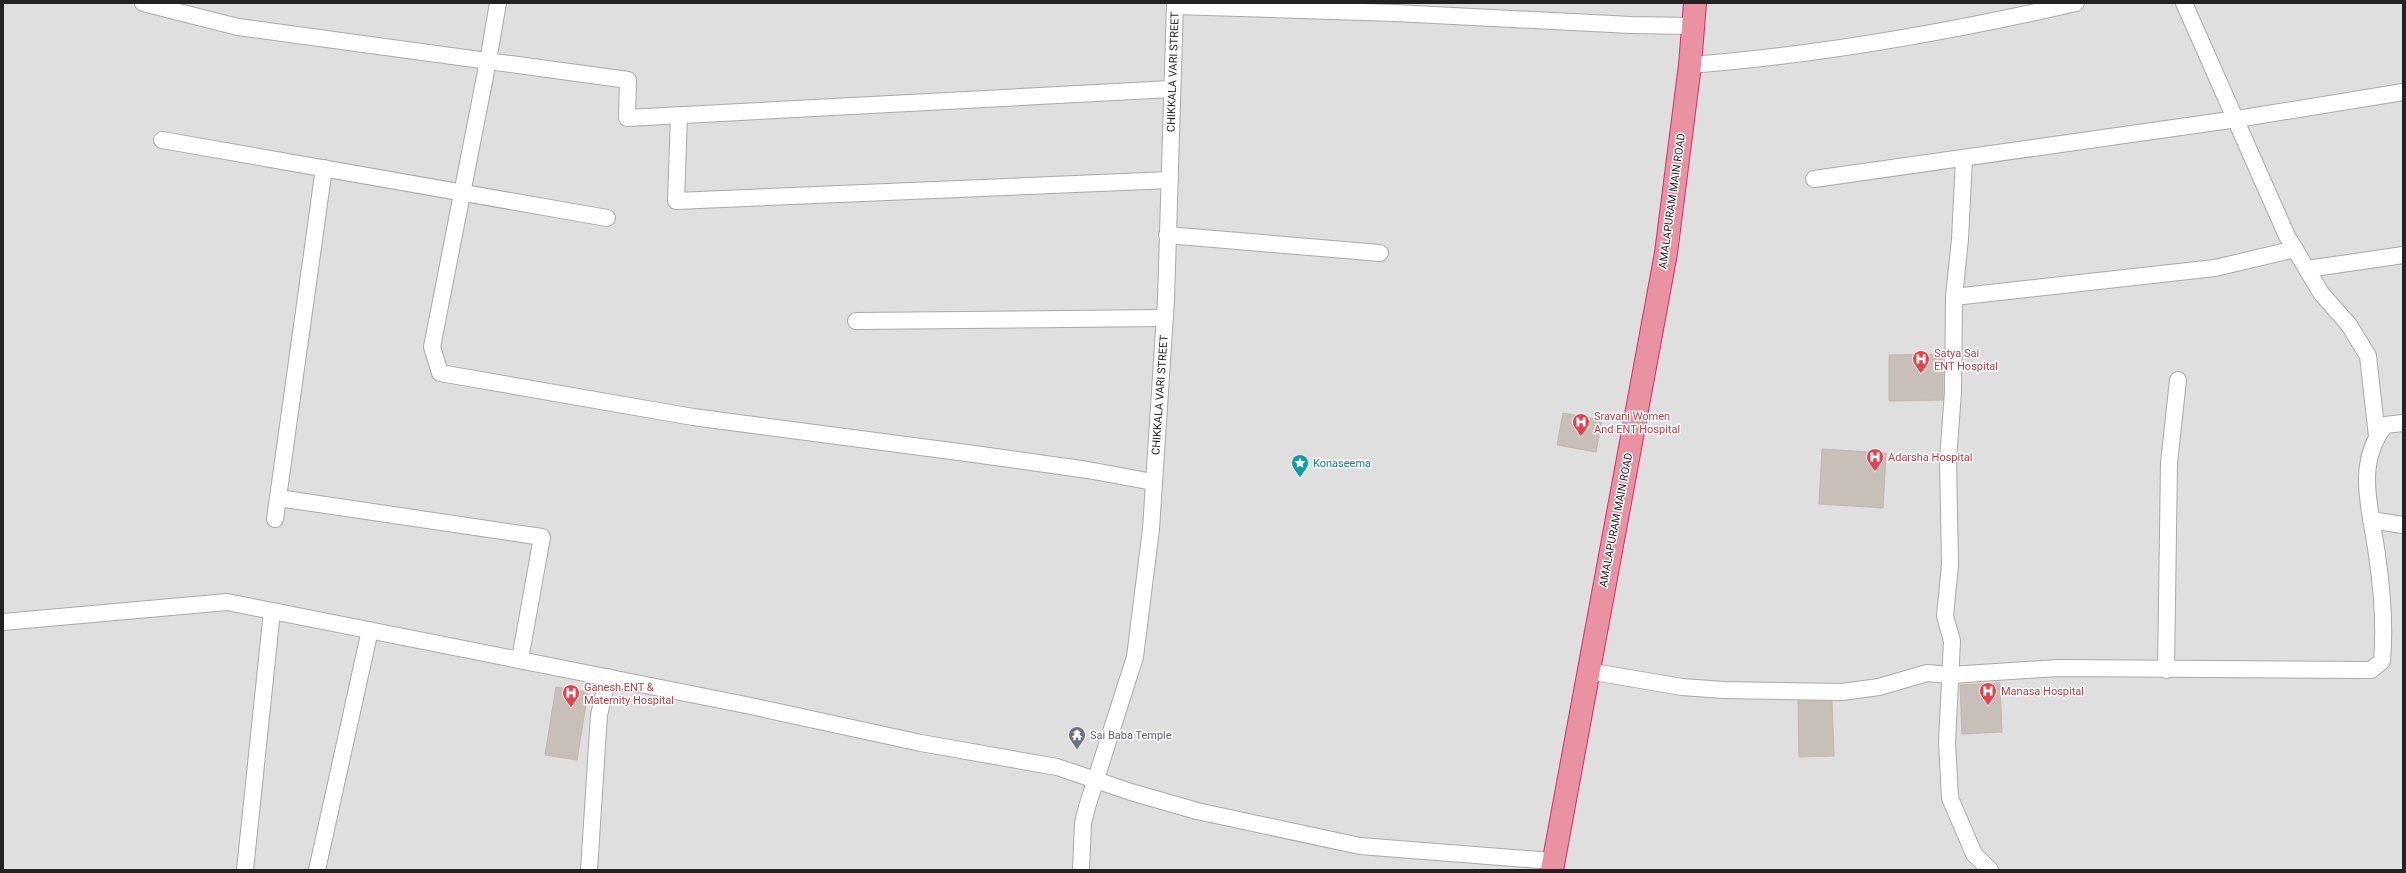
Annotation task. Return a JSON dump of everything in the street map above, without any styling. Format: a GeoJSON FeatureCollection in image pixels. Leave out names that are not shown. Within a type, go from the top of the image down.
{"type":"FeatureCollection","features":[{"type":"Feature","properties":{"kind":"highway","name":"AMALAPURAM MAIN ROAD"},"geometry":{"type":"LineString","coordinates":[[1552,865],[1666,253],[1690,65],[1695,3]]}},
{"type":"Feature","properties":{"kind":"street"},"geometry":{"type":"LineString","coordinates":[[143,3],[238,27],[628,80],[628,118],[1171,89]]}},
{"type":"Feature","properties":{"kind":"street"},"geometry":{"type":"LineString","coordinates":[[498,3],[463,192],[432,347],[440,373],[693,417],[1088,470],[1153,482]]}},
{"type":"Feature","properties":{"kind":"street"},"geometry":{"type":"LineString","coordinates":[[1690,65],[1763,59],[1891,41],[1992,22],[2076,3]]}},
{"type":"Feature","properties":{"kind":"street"},"geometry":{"type":"LineString","coordinates":[[2184,3],[2237,119],[2284,229],[2322,293],[2349,325],[2368,356],[2377,436]]}},
{"type":"Feature","properties":{"kind":"street"},"geometry":{"type":"LineString","coordinates":[[1175,5],[1395,13],[1631,26],[1692,26]]}},
{"type":"Feature","properties":{"kind":"street","name":"CHIKKALA VARI STREET"},"geometry":{"type":"LineString","coordinates":[[1081,870],[1083,824],[1135,658],[1151,529],[1153,482],[1158,438],[1159,386],[1165,318],[1170,180],[1171,89],[1175,5]]}},
{"type":"Feature","properties":{"kind":"street"},"geometry":{"type":"LineString","coordinates":[[1814,179],[1964,159],[2237,119],[2403,92]]}},
{"type":"Feature","properties":{"kind":"street"},"geometry":{"type":"LineString","coordinates":[[679,115],[676,201],[1170,180]]}},
{"type":"Feature","properties":{"kind":"street"},"geometry":{"type":"LineString","coordinates":[[162,140],[608,218]]}},
{"type":"Feature","properties":{"kind":"street"},"geometry":{"type":"LineString","coordinates":[[1964,159],[1960,239],[1954,297],[1953,392],[1948,460],[1950,565],[1945,616],[1952,641],[1948,742],[1950,798],[1974,854],[1990,870]]}},
{"type":"Feature","properties":{"kind":"street"},"geometry":{"type":"LineString","coordinates":[[276,520],[324,168]]}},
{"type":"Feature","properties":{"kind":"street"},"geometry":{"type":"LineString","coordinates":[[1167,235],[1380,254]]}},
{"type":"Feature","properties":{"kind":"street"},"geometry":{"type":"LineString","coordinates":[[1954,297],[2215,268],[2295,249]]}},
{"type":"Feature","properties":{"kind":"street"},"geometry":{"type":"LineString","coordinates":[[2307,269],[2403,255]]}},
{"type":"Feature","properties":{"kind":"street"},"geometry":{"type":"LineString","coordinates":[[856,321],[1165,318]]}},
{"type":"Feature","properties":{"kind":"street"},"geometry":{"type":"LineString","coordinates":[[2166,670],[2169,463],[2178,380]]}},
{"type":"Feature","properties":{"kind":"street"},"geometry":{"type":"LineString","coordinates":[[1588,671],[1634,680],[1703,689],[1842,692],[1879,687],[1927,673],[1950,675],[2058,668],[2166,670],[2371,670],[2382,661],[2384,639],[2377,555],[2371,520],[2366,469],[2377,436],[2385,425],[2403,423]]}},
{"type":"Feature","properties":{"kind":"street"},"geometry":{"type":"LineString","coordinates":[[278,498],[542,537],[520,660]]}},
{"type":"Feature","properties":{"kind":"street"},"geometry":{"type":"LineString","coordinates":[[2371,520],[2403,525]]}},
{"type":"Feature","properties":{"kind":"street"},"geometry":{"type":"LineString","coordinates":[[3,622],[228,602],[608,677],[921,743],[1057,767],[1096,781],[1197,811],[1360,846],[1552,865]]}},
{"type":"Feature","properties":{"kind":"street"},"geometry":{"type":"LineString","coordinates":[[245,870],[272,611]]}},
{"type":"Feature","properties":{"kind":"street"},"geometry":{"type":"LineString","coordinates":[[317,870],[370,630]]}},
{"type":"Feature","properties":{"kind":"street"},"geometry":{"type":"LineString","coordinates":[[589,870],[599,715],[608,677]]}},
{"type":"Feature","properties":{"kind":"shaded area"},"geometry":{"type":"Polygon","coordinates":[[[3,3],[2403,3],[2403,870],[3,870],[3,3]]]}},
{"type":"Feature","properties":{"kind":"building"},"geometry":{"type":"Polygon","coordinates":[[[1943,354],[1943,400],[1889,401],[1889,355],[1943,354]]]}},
{"type":"Feature","properties":{"kind":"building"},"geometry":{"type":"Polygon","coordinates":[[[1563,413],[1602,420],[1596,452],[1557,445],[1563,413]]]}},
{"type":"Feature","properties":{"kind":"building"},"geometry":{"type":"Polygon","coordinates":[[[1822,449],[1886,453],[1883,508],[1819,504],[1822,449]]]}},
{"type":"Feature","properties":{"kind":"building"},"geometry":{"type":"Polygon","coordinates":[[[2000,683],[2002,732],[1962,734],[1960,685],[2000,683]]]}},
{"type":"Feature","properties":{"kind":"building"},"geometry":{"type":"Polygon","coordinates":[[[556,687],[588,692],[577,760],[545,755],[556,687]]]}},
{"type":"Feature","properties":{"kind":"building"},"geometry":{"type":"Polygon","coordinates":[[[1798,701],[1832,701],[1834,756],[1799,757],[1798,701]]]}},
{"type":"Feature","properties":{"kind":"place","name":"Satya Sai ENT Hospital"},"geometry":{"type":"Point","coordinates":[1921,374]}},
{"type":"Feature","properties":{"kind":"place","name":"Sravani Women And ENT Hospital"},"geometry":{"type":"Point","coordinates":[1581,437]}},
{"type":"Feature","properties":{"kind":"place","name":"Adarsha Hospital"},"geometry":{"type":"Point","coordinates":[1875,472]}},
{"type":"Feature","properties":{"kind":"place","name":"Konaseema"},"geometry":{"type":"Point","coordinates":[1300,478]}},
{"type":"Feature","properties":{"kind":"place","name":"Manasa Hospital"},"geometry":{"type":"Point","coordinates":[1988,706]}},
{"type":"Feature","properties":{"kind":"place","name":"Ganesh ENT & Maternity Hospital"},"geometry":{"type":"Point","coordinates":[571,708]}},
{"type":"Feature","properties":{"kind":"place","name":"Sai Baba Temple"},"geometry":{"type":"Point","coordinates":[1077,750]}}]}
